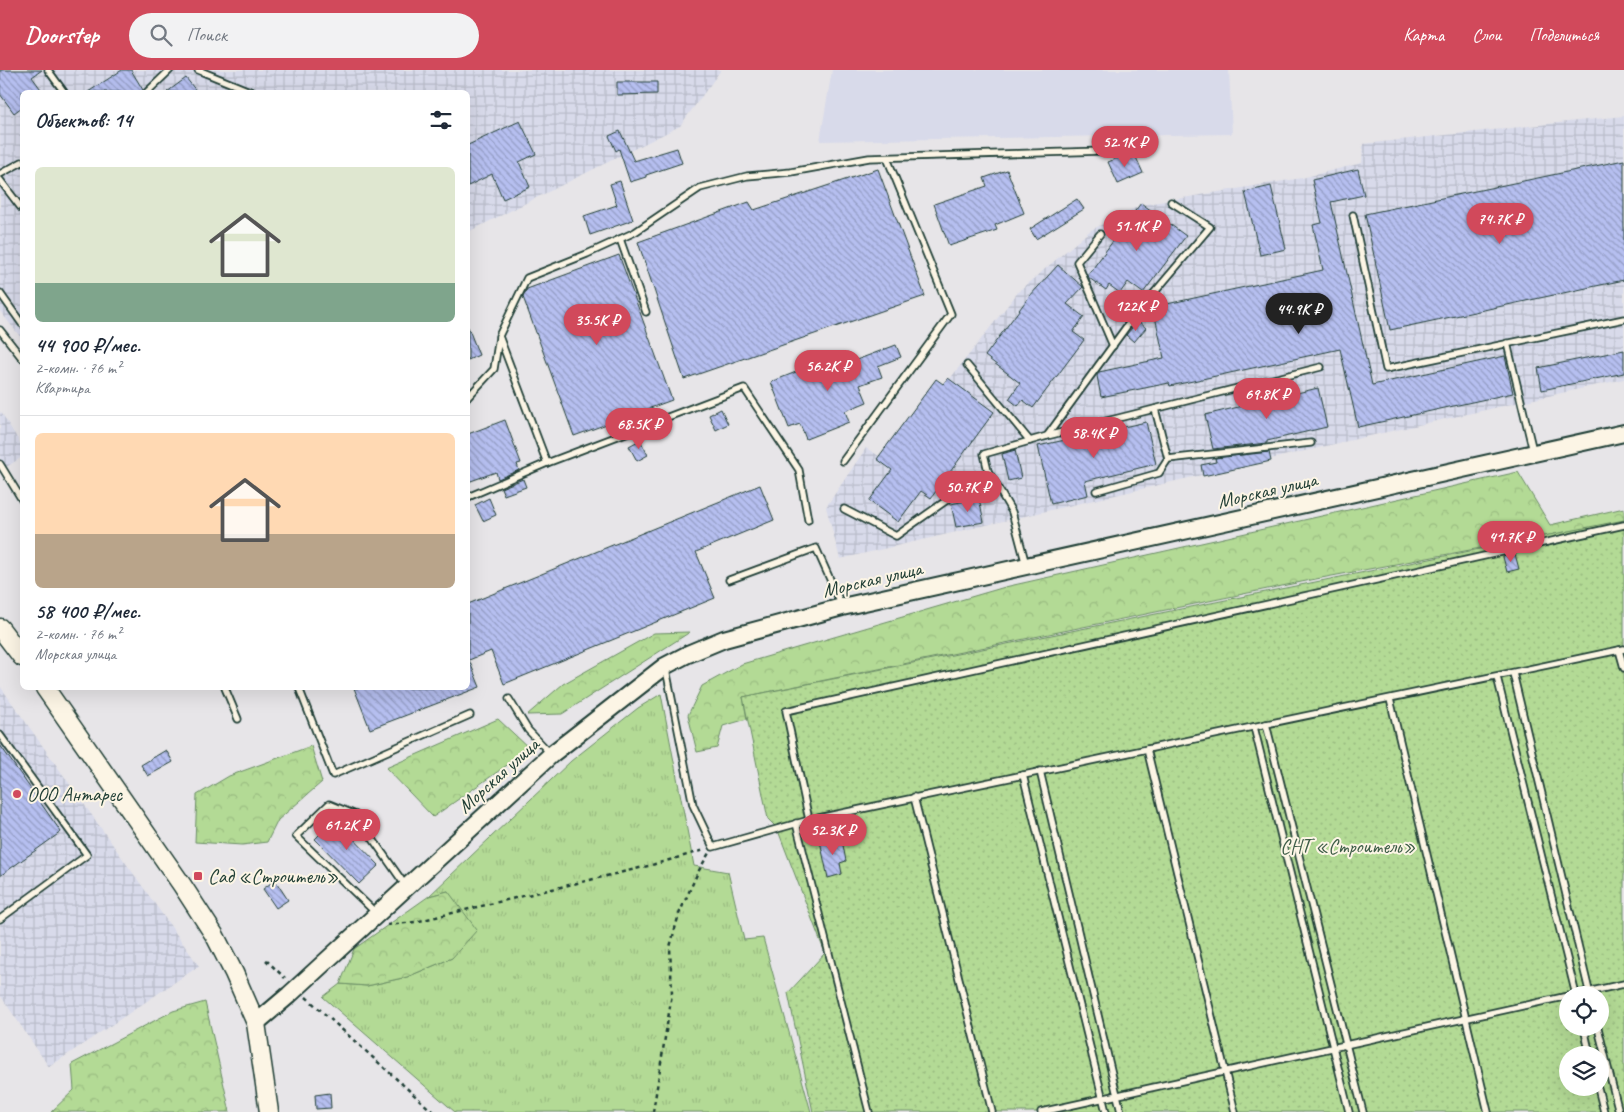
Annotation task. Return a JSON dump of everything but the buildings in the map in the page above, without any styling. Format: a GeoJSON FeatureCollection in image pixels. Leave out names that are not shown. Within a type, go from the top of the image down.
{"type":"FeatureCollection","features":[{"type":"Feature","properties":{"kind":"main road"},"geometry":{"type":"LineString","coordinates":[[0,628],[20,654]]}},
{"type":"Feature","properties":{"kind":"main road"},"geometry":{"type":"LineString","coordinates":[[46,690],[215,936],[256,1023],[269,1112]]}},
{"type":"Feature","properties":{"kind":"street","name":"Морская улица"},"geometry":{"type":"LineString","coordinates":[[256,1023],[552,754],[665,666],[724,638],[1026,565],[1624,433]]}},
{"type":"Feature","properties":{"kind":"lane"},"geometry":{"type":"LineString","coordinates":[[48,70],[63,90]]}},
{"type":"Feature","properties":{"kind":"lane"},"geometry":{"type":"LineString","coordinates":[[149,90],[170,70]]}},
{"type":"Feature","properties":{"kind":"lane"},"geometry":{"type":"LineString","coordinates":[[198,70],[247,90]]}},
{"type":"Feature","properties":{"kind":"lane"},"geometry":{"type":"LineString","coordinates":[[470,395],[494,369],[499,336],[527,278],[635,232],[700,188],[747,176],[791,172],[870,158],[1137,150]]}},
{"type":"Feature","properties":{"kind":"lane"},"geometry":{"type":"LineString","coordinates":[[843,461],[951,314],[887,158]]}},
{"type":"Feature","properties":{"kind":"lane"},"geometry":{"type":"LineString","coordinates":[[0,174],[20,163]]}},
{"type":"Feature","properties":{"kind":"lane"},"geometry":{"type":"LineString","coordinates":[[0,180],[20,206]]}},
{"type":"Feature","properties":{"kind":"lane"},"geometry":{"type":"LineString","coordinates":[[1046,436],[1132,319],[1210,227],[1171,202]]}},
{"type":"Feature","properties":{"kind":"lane"},"geometry":{"type":"LineString","coordinates":[[1353,215],[1386,369],[1624,319]]}},
{"type":"Feature","properties":{"kind":"lane"},"geometry":{"type":"LineString","coordinates":[[1100,234],[1077,262],[1113,346]]}},
{"type":"Feature","properties":{"kind":"lane"},"geometry":{"type":"LineString","coordinates":[[620,239],[646,312]]}},
{"type":"Feature","properties":{"kind":"lane"},"geometry":{"type":"LineString","coordinates":[[0,293],[20,321]]}},
{"type":"Feature","properties":{"kind":"lane"},"geometry":{"type":"LineString","coordinates":[[0,330],[20,355]]}},
{"type":"Feature","properties":{"kind":"lane"},"geometry":{"type":"LineString","coordinates":[[499,336],[546,463]]}},
{"type":"Feature","properties":{"kind":"lane"},"geometry":{"type":"LineString","coordinates":[[1507,343],[1534,453]]}},
{"type":"Feature","properties":{"kind":"lane"},"geometry":{"type":"LineString","coordinates":[[967,365],[1030,441]]}},
{"type":"Feature","properties":{"kind":"lane"},"geometry":{"type":"LineString","coordinates":[[1026,565],[1012,512],[988,472],[984,454],[1046,436],[1321,368]]}},
{"type":"Feature","properties":{"kind":"lane"},"geometry":{"type":"LineString","coordinates":[[470,496],[546,463],[744,388],[799,470],[808,520]]}},
{"type":"Feature","properties":{"kind":"lane"},"geometry":{"type":"LineString","coordinates":[[1155,409],[1168,460]]}},
{"type":"Feature","properties":{"kind":"lane"},"geometry":{"type":"LineString","coordinates":[[1096,491],[1159,473],[1168,460],[1311,443]]}},
{"type":"Feature","properties":{"kind":"lane"},"geometry":{"type":"LineString","coordinates":[[0,464],[20,497]]}},
{"type":"Feature","properties":{"kind":"lane"},"geometry":{"type":"LineString","coordinates":[[844,509],[896,536],[988,472]]}},
{"type":"Feature","properties":{"kind":"lane"},"geometry":{"type":"LineString","coordinates":[[809,820],[786,711],[1624,525]]}},
{"type":"Feature","properties":{"kind":"lane"},"geometry":{"type":"LineString","coordinates":[[730,580],[816,548],[842,608]]}},
{"type":"Feature","properties":{"kind":"lane"},"geometry":{"type":"LineString","coordinates":[[665,666],[693,805],[713,847],[796,823],[914,797],[1622,650],[1624,668]]}},
{"type":"Feature","properties":{"kind":"lane"},"geometry":{"type":"LineString","coordinates":[[1513,673],[1588,986]]}},
{"type":"Feature","properties":{"kind":"lane"},"geometry":{"type":"LineString","coordinates":[[1496,677],[1570,986]]}},
{"type":"Feature","properties":{"kind":"lane"},"geometry":{"type":"LineString","coordinates":[[225,690],[238,719]]}},
{"type":"Feature","properties":{"kind":"lane"},"geometry":{"type":"LineString","coordinates":[[299,690],[333,775],[470,715]]}},
{"type":"Feature","properties":{"kind":"lane"},"geometry":{"type":"LineString","coordinates":[[509,699],[528,730],[552,754]]}},
{"type":"Feature","properties":{"kind":"lane"},"geometry":{"type":"LineString","coordinates":[[1390,699],[1488,1112]]}},
{"type":"Feature","properties":{"kind":"lane"},"geometry":{"type":"LineString","coordinates":[[1266,724],[1363,1112]]}},
{"type":"Feature","properties":{"kind":"lane"},"geometry":{"type":"LineString","coordinates":[[1254,727],[1349,1112]]}},
{"type":"Feature","properties":{"kind":"lane"},"geometry":{"type":"LineString","coordinates":[[0,735],[87,855],[0,919]]}},
{"type":"Feature","properties":{"kind":"lane"},"geometry":{"type":"LineString","coordinates":[[1147,749],[1236,1112]]}},
{"type":"Feature","properties":{"kind":"lane"},"geometry":{"type":"LineString","coordinates":[[1040,771],[1121,1112]]}},
{"type":"Feature","properties":{"kind":"lane"},"geometry":{"type":"LineString","coordinates":[[1024,775],[1106,1112]]}},
{"type":"Feature","properties":{"kind":"lane"},"geometry":{"type":"LineString","coordinates":[[914,797],[992,1112]]}},
{"type":"Feature","properties":{"kind":"lane"},"geometry":{"type":"LineString","coordinates":[[377,914],[296,836],[329,804],[356,815],[406,887]]}},
{"type":"Feature","properties":{"kind":"lane"},"geometry":{"type":"LineString","coordinates":[[796,823],[870,1112]]}},
{"type":"Feature","properties":{"kind":"lane"},"geometry":{"type":"LineString","coordinates":[[1609,988],[1624,984]]}},
{"type":"Feature","properties":{"kind":"lane"},"geometry":{"type":"LineString","coordinates":[[1041,1112],[1559,998]]}},
{"type":"Feature","properties":{"kind":"lane"},"geometry":{"type":"LineString","coordinates":[[1600,1036],[1619,1112]]}},
{"type":"Feature","properties":{"kind":"lane"},"geometry":{"type":"LineString","coordinates":[[1600,1096],[1604,1112]]}},
{"type":"Feature","properties":{"kind":"path"},"geometry":{"type":"LineString","coordinates":[[363,927],[415,922],[648,866],[713,847]]}},
{"type":"Feature","properties":{"kind":"path"},"geometry":{"type":"LineString","coordinates":[[653,1112],[672,994],[670,947],[679,914],[698,872],[713,847]]}},
{"type":"Feature","properties":{"kind":"path"},"geometry":{"type":"LineString","coordinates":[[266,960],[433,1112]]}},
{"type":"Feature","properties":{"kind":"shaded area"},"geometry":{"type":"Polygon","coordinates":[[[0,70],[721,70],[680,126],[470,231],[470,90],[20,90],[20,336],[0,311],[0,70]]]}},
{"type":"Feature","properties":{"kind":"shaded area"},"geometry":{"type":"Polygon","coordinates":[[[832,70],[1229,70],[1232,134],[820,141],[832,70]]]}},
{"type":"Feature","properties":{"kind":"shaded area"},"geometry":{"type":"Polygon","coordinates":[[[1624,116],[1624,379],[840,559],[826,507],[866,448],[886,460],[1019,291],[1091,230],[1141,205],[1302,178],[1362,163],[1363,144],[1624,116]]]}},
{"type":"Feature","properties":{"kind":"shaded area"},"geometry":{"type":"Polygon","coordinates":[[[0,413],[20,443],[20,458],[0,471],[0,413]]]}},
{"type":"Feature","properties":{"kind":"shaded area"},"geometry":{"type":"Polygon","coordinates":[[[0,686],[199,966],[49,1067],[0,995],[0,686]]]}},
{"type":"Feature","properties":{"kind":"green space"},"geometry":{"type":"Polygon","coordinates":[[[1518,472],[1550,525],[1624,508],[1624,521],[1316,579],[743,697],[747,719],[723,726],[717,748],[697,752],[688,715],[702,686],[742,664],[1005,587],[1518,472]]]}},
{"type":"Feature","properties":{"kind":"green space","name":"СНТ «Строитель»"},"geometry":{"type":"Polygon","coordinates":[[[1624,520],[1624,1112],[813,1112],[788,993],[825,953],[777,828],[768,819],[743,697],[1624,520]]]}},
{"type":"Feature","properties":{"kind":"green space"},"geometry":{"type":"Polygon","coordinates":[[[690,632],[562,714],[527,715],[563,684],[654,633],[690,632]]]}},
{"type":"Feature","properties":{"kind":"green space"},"geometry":{"type":"Polygon","coordinates":[[[661,694],[694,866],[728,872],[744,940],[763,938],[811,1112],[455,1112],[323,997],[340,984],[367,986],[407,977],[452,958],[448,891],[429,896],[571,761],[638,708],[661,694]]]}},
{"type":"Feature","properties":{"kind":"green space"},"geometry":{"type":"Polygon","coordinates":[[[498,719],[530,749],[433,817],[386,768],[498,719]]]}},
{"type":"Feature","properties":{"kind":"green space"},"geometry":{"type":"Polygon","coordinates":[[[311,746],[322,782],[278,820],[267,842],[242,845],[195,842],[197,795],[229,776],[311,746]]]}},
{"type":"Feature","properties":{"kind":"green space"},"geometry":{"type":"Polygon","coordinates":[[[448,891],[477,930],[452,958],[407,977],[367,986],[340,984],[354,949],[429,896],[448,891]]]}},
{"type":"Feature","properties":{"kind":"green space"},"geometry":{"type":"Polygon","coordinates":[[[205,1002],[230,1112],[51,1112],[74,1090],[72,1064],[173,1011],[205,1002]]]}},
{"type":"Feature","properties":{"kind":"place","name":"ООО Антарес"},"geometry":{"type":"Point","coordinates":[17,794]}},
{"type":"Feature","properties":{"kind":"place","name":"Сад «Строитель»"},"geometry":{"type":"Point","coordinates":[198,876]}}]}
